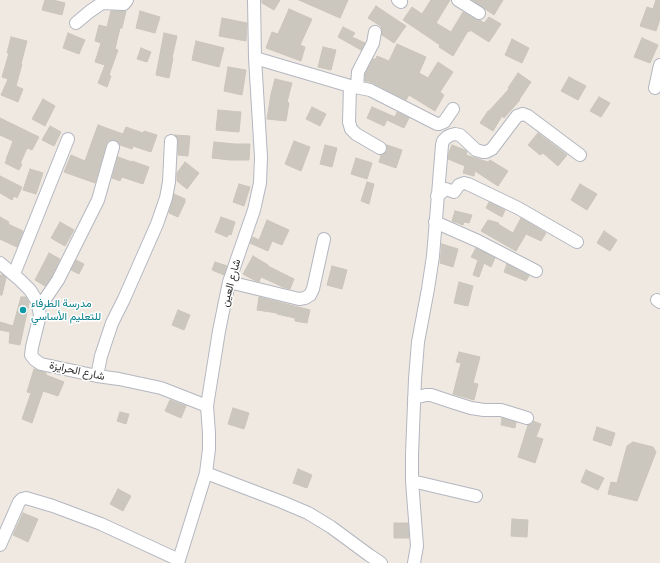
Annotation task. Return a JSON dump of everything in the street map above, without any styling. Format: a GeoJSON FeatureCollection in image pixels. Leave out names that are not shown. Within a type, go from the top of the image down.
{"type":"FeatureCollection","features":[{"type":"Feature","properties":{"kind":"street"},"geometry":{"type":"LineString","coordinates":[[76,23],[89,12],[102,4],[124,4],[127,0]]}},
{"type":"Feature","properties":{"kind":"street","name":"شارع العين"},"geometry":{"type":"LineString","coordinates":[[179,561],[206,473],[209,450],[207,406],[229,282],[254,210],[260,183],[261,157],[255,58],[254,0]]}},
{"type":"Feature","properties":{"kind":"street"},"geometry":{"type":"LineString","coordinates":[[458,0],[478,13]]}},
{"type":"Feature","properties":{"kind":"street"},"geometry":{"type":"LineString","coordinates":[[375,32],[373,43],[358,72],[353,87],[349,122],[351,129],[356,134],[380,148]]}},
{"type":"Feature","properties":{"kind":"street"},"geometry":{"type":"LineString","coordinates":[[255,58],[376,93],[437,124],[444,122],[453,109]]}},
{"type":"Feature","properties":{"kind":"street"},"geometry":{"type":"LineString","coordinates":[[655,88],[660,65]]}},
{"type":"Feature","properties":{"kind":"street"},"geometry":{"type":"LineString","coordinates":[[414,563],[417,546],[412,481],[412,447],[416,367],[418,342],[431,272],[443,141],[447,137],[456,134],[476,150],[486,152],[492,149],[515,118],[520,115],[526,115],[580,155]]}},
{"type":"Feature","properties":{"kind":"street"},"geometry":{"type":"LineString","coordinates":[[14,274],[68,139]]}},
{"type":"Feature","properties":{"kind":"street"},"geometry":{"type":"LineString","coordinates":[[97,376],[101,356],[112,324],[154,231],[166,198],[169,182],[171,141]]}},
{"type":"Feature","properties":{"kind":"street"},"geometry":{"type":"LineString","coordinates":[[39,308],[58,280],[98,200],[113,147]]}},
{"type":"Feature","properties":{"kind":"street"},"geometry":{"type":"LineString","coordinates":[[437,196],[446,189],[454,192],[459,185],[468,184],[518,208],[577,242]]}},
{"type":"Feature","properties":{"kind":"street"},"geometry":{"type":"LineString","coordinates":[[435,222],[478,241],[536,271]]}},
{"type":"Feature","properties":{"kind":"street"},"geometry":{"type":"LineString","coordinates":[[229,282],[299,299],[305,298],[310,295],[313,289],[324,239]]}},
{"type":"Feature","properties":{"kind":"street"},"geometry":{"type":"LineString","coordinates":[[0,263],[30,290],[37,301],[39,308]]}},
{"type":"Feature","properties":{"kind":"street","name":"شارع الحرايزة"},"geometry":{"type":"LineString","coordinates":[[39,308],[40,315],[31,355],[41,364],[162,388],[207,406]]}},
{"type":"Feature","properties":{"kind":"street"},"geometry":{"type":"LineString","coordinates":[[414,398],[432,395],[471,408],[501,410],[527,418]]}},
{"type":"Feature","properties":{"kind":"street"},"geometry":{"type":"LineString","coordinates":[[206,473],[289,504],[308,513],[331,527],[381,563]]}},
{"type":"Feature","properties":{"kind":"street"},"geometry":{"type":"LineString","coordinates":[[412,481],[476,496]]}},
{"type":"Feature","properties":{"kind":"street"},"geometry":{"type":"LineString","coordinates":[[0,545],[19,502],[26,498],[53,506],[101,524],[179,561]]}},
{"type":"Feature","properties":{"kind":"building"},"geometry":{"type":"Polygon","coordinates":[[[45,0],[65,3],[62,15],[42,10],[45,0]]]}},
{"type":"Feature","properties":{"kind":"building"},"geometry":{"type":"Polygon","coordinates":[[[262,0],[280,0],[274,10],[262,3],[262,0]]]}},
{"type":"Feature","properties":{"kind":"building"},"geometry":{"type":"Polygon","coordinates":[[[299,0],[348,0],[340,18],[299,0]]]}},
{"type":"Feature","properties":{"kind":"building"},"geometry":{"type":"Polygon","coordinates":[[[431,0],[450,0],[436,23],[451,32],[463,12],[484,23],[489,17],[501,24],[489,42],[470,30],[469,32],[468,31],[453,56],[439,47],[440,45],[403,20],[412,7],[422,14],[431,0]]]}},
{"type":"Feature","properties":{"kind":"building"},"geometry":{"type":"Polygon","coordinates":[[[472,0],[503,0],[494,15],[472,0]]]}},
{"type":"Feature","properties":{"kind":"building"},"geometry":{"type":"Polygon","coordinates":[[[656,0],[660,0],[660,19],[656,31],[640,26],[647,7],[653,9],[656,0]]]}},
{"type":"Feature","properties":{"kind":"building"},"geometry":{"type":"Polygon","coordinates":[[[376,6],[406,26],[394,43],[382,35],[382,27],[368,18],[376,6]]]}},
{"type":"Feature","properties":{"kind":"building"},"geometry":{"type":"Polygon","coordinates":[[[289,9],[312,19],[300,45],[305,47],[301,61],[266,48],[272,32],[278,34],[289,9]]]}},
{"type":"Feature","properties":{"kind":"building"},"geometry":{"type":"Polygon","coordinates":[[[111,11],[126,11],[115,49],[118,50],[109,75],[111,76],[107,87],[98,83],[105,65],[95,62],[101,43],[95,41],[99,25],[107,27],[111,11]]]}},
{"type":"Feature","properties":{"kind":"building"},"geometry":{"type":"Polygon","coordinates":[[[140,11],[160,17],[155,33],[136,28],[140,11]]]}},
{"type":"Feature","properties":{"kind":"building"},"geometry":{"type":"Polygon","coordinates":[[[222,18],[247,23],[246,41],[219,36],[222,18]]]}},
{"type":"Feature","properties":{"kind":"building"},"geometry":{"type":"Polygon","coordinates":[[[343,27],[355,33],[352,37],[365,43],[361,50],[338,37],[343,27]]]}},
{"type":"Feature","properties":{"kind":"building"},"geometry":{"type":"Polygon","coordinates":[[[68,33],[85,40],[79,54],[63,48],[68,33]]]}},
{"type":"Feature","properties":{"kind":"building"},"geometry":{"type":"Polygon","coordinates":[[[164,33],[177,36],[169,78],[156,75],[164,33]]]}},
{"type":"Feature","properties":{"kind":"building"},"geometry":{"type":"Polygon","coordinates":[[[11,37],[27,41],[16,86],[23,89],[18,102],[1,95],[8,79],[2,77],[9,53],[7,53],[11,37]]]}},
{"type":"Feature","properties":{"kind":"building"},"geometry":{"type":"Polygon","coordinates":[[[642,38],[658,45],[650,63],[634,57],[642,38]]]}},
{"type":"Feature","properties":{"kind":"building"},"geometry":{"type":"Polygon","coordinates":[[[512,39],[529,48],[522,63],[505,55],[512,39]]]}},
{"type":"Feature","properties":{"kind":"building"},"geometry":{"type":"Polygon","coordinates":[[[196,41],[224,48],[219,67],[192,60],[196,41]]]}},
{"type":"Feature","properties":{"kind":"building"},"geometry":{"type":"Polygon","coordinates":[[[397,44],[426,57],[419,73],[428,78],[438,62],[453,72],[440,92],[444,95],[435,111],[409,95],[406,100],[373,83],[365,81],[365,74],[373,59],[376,59],[377,56],[389,61],[397,44]]]}},
{"type":"Feature","properties":{"kind":"building"},"geometry":{"type":"Polygon","coordinates":[[[323,47],[336,50],[331,70],[318,67],[323,47]]]}},
{"type":"Feature","properties":{"kind":"building"},"geometry":{"type":"Polygon","coordinates":[[[141,48],[151,52],[147,62],[137,59],[141,48]]]}},
{"type":"Feature","properties":{"kind":"building"},"geometry":{"type":"Polygon","coordinates":[[[228,67],[246,70],[242,95],[224,91],[228,67]]]}},
{"type":"Feature","properties":{"kind":"building"},"geometry":{"type":"Polygon","coordinates":[[[518,73],[531,82],[520,100],[504,118],[502,116],[493,131],[480,123],[488,111],[509,89],[508,88],[518,73]]]}},
{"type":"Feature","properties":{"kind":"building"},"geometry":{"type":"Polygon","coordinates":[[[569,77],[586,86],[578,100],[561,91],[569,77]]]}},
{"type":"Feature","properties":{"kind":"building"},"geometry":{"type":"Polygon","coordinates":[[[275,79],[292,83],[287,102],[289,103],[286,121],[267,119],[275,79]]]}},
{"type":"Feature","properties":{"kind":"building"},"geometry":{"type":"Polygon","coordinates":[[[599,97],[610,103],[601,117],[590,111],[599,97]]]}},
{"type":"Feature","properties":{"kind":"building"},"geometry":{"type":"Polygon","coordinates":[[[43,99],[55,106],[45,126],[32,119],[43,99]]]}},
{"type":"Feature","properties":{"kind":"building"},"geometry":{"type":"Polygon","coordinates":[[[312,107],[326,114],[320,126],[306,119],[312,107]]]}},
{"type":"Feature","properties":{"kind":"building"},"geometry":{"type":"Polygon","coordinates":[[[372,107],[395,117],[397,112],[409,118],[404,128],[387,120],[384,126],[367,118],[372,107]]]}},
{"type":"Feature","properties":{"kind":"building"},"geometry":{"type":"Polygon","coordinates":[[[218,110],[241,112],[239,132],[216,130],[218,110]]]}},
{"type":"Feature","properties":{"kind":"building"},"geometry":{"type":"Polygon","coordinates":[[[0,118],[39,137],[32,150],[27,148],[19,170],[5,163],[13,141],[0,135],[0,118]]]}},
{"type":"Feature","properties":{"kind":"building"},"geometry":{"type":"Polygon","coordinates":[[[98,125],[123,134],[126,127],[143,133],[144,131],[157,135],[151,152],[133,146],[132,149],[120,145],[115,140],[108,141],[95,183],[64,172],[71,155],[85,161],[98,125]]]}},
{"type":"Feature","properties":{"kind":"building"},"geometry":{"type":"Polygon","coordinates":[[[50,126],[61,132],[54,146],[42,140],[50,126]]]}},
{"type":"Feature","properties":{"kind":"building"},"geometry":{"type":"Polygon","coordinates":[[[538,133],[567,155],[558,166],[543,153],[540,155],[528,145],[538,133]]]}},
{"type":"Feature","properties":{"kind":"building"},"geometry":{"type":"Polygon","coordinates":[[[175,135],[190,136],[188,156],[178,155],[178,141],[175,135]]]}},
{"type":"Feature","properties":{"kind":"building"},"geometry":{"type":"Polygon","coordinates":[[[294,141],[310,147],[301,171],[285,164],[294,141]]]}},
{"type":"Feature","properties":{"kind":"building"},"geometry":{"type":"Polygon","coordinates":[[[214,142],[250,144],[249,160],[212,158],[214,142]]]}},
{"type":"Feature","properties":{"kind":"building"},"geometry":{"type":"Polygon","coordinates":[[[325,145],[337,148],[332,167],[320,164],[325,145]]]}},
{"type":"Feature","properties":{"kind":"building"},"geometry":{"type":"Polygon","coordinates":[[[387,145],[402,150],[396,168],[379,162],[381,155],[387,151],[387,145]]]}},
{"type":"Feature","properties":{"kind":"building"},"geometry":{"type":"Polygon","coordinates":[[[452,145],[465,150],[467,152],[466,155],[488,162],[490,160],[508,171],[498,186],[475,171],[474,176],[463,173],[465,166],[448,159],[452,145]]]}},
{"type":"Feature","properties":{"kind":"building"},"geometry":{"type":"Polygon","coordinates":[[[118,157],[149,167],[143,184],[122,177],[120,181],[112,178],[118,157]]]}},
{"type":"Feature","properties":{"kind":"building"},"geometry":{"type":"Polygon","coordinates":[[[356,158],[372,163],[367,179],[351,174],[356,158]]]}},
{"type":"Feature","properties":{"kind":"building"},"geometry":{"type":"Polygon","coordinates":[[[185,162],[199,173],[187,189],[177,181],[177,173],[185,162]]]}},
{"type":"Feature","properties":{"kind":"building"},"geometry":{"type":"Polygon","coordinates":[[[30,169],[43,173],[36,194],[23,190],[30,169]]]}},
{"type":"Feature","properties":{"kind":"building"},"geometry":{"type":"Polygon","coordinates":[[[0,176],[22,187],[17,198],[14,196],[12,200],[0,193],[0,176]]]}},
{"type":"Feature","properties":{"kind":"building"},"geometry":{"type":"Polygon","coordinates":[[[367,182],[374,184],[369,204],[361,201],[367,182]]]}},
{"type":"Feature","properties":{"kind":"building"},"geometry":{"type":"Polygon","coordinates":[[[239,184],[250,187],[244,206],[233,202],[239,184]]]}},
{"type":"Feature","properties":{"kind":"building"},"geometry":{"type":"Polygon","coordinates":[[[580,184],[597,194],[587,210],[571,200],[580,184]]]}},
{"type":"Feature","properties":{"kind":"building"},"geometry":{"type":"Polygon","coordinates":[[[174,194],[185,199],[178,217],[169,213],[174,194]]]}},
{"type":"Feature","properties":{"kind":"building"},"geometry":{"type":"Polygon","coordinates":[[[489,202],[505,210],[502,217],[486,208],[489,202]]]}},
{"type":"Feature","properties":{"kind":"building"},"geometry":{"type":"Polygon","coordinates":[[[455,211],[472,215],[469,223],[464,222],[463,225],[452,221],[455,211]]]}},
{"type":"Feature","properties":{"kind":"building"},"geometry":{"type":"Polygon","coordinates":[[[0,217],[9,222],[8,224],[23,231],[17,247],[0,239],[0,217]]]}},
{"type":"Feature","properties":{"kind":"building"},"geometry":{"type":"Polygon","coordinates":[[[221,217],[235,222],[231,235],[229,234],[227,237],[215,232],[221,217]]]}},
{"type":"Feature","properties":{"kind":"building"},"geometry":{"type":"Polygon","coordinates":[[[521,218],[546,233],[541,241],[526,234],[516,251],[481,231],[488,220],[499,223],[498,224],[513,233],[521,218]]]}},
{"type":"Feature","properties":{"kind":"building"},"geometry":{"type":"Polygon","coordinates":[[[267,220],[289,230],[282,245],[272,241],[268,251],[250,243],[253,237],[259,240],[267,220]]]}},
{"type":"Feature","properties":{"kind":"building"},"geometry":{"type":"Polygon","coordinates":[[[60,222],[74,230],[65,246],[51,238],[60,222]]]}},
{"type":"Feature","properties":{"kind":"building"},"geometry":{"type":"Polygon","coordinates":[[[604,231],[617,240],[610,251],[597,243],[604,231]]]}},
{"type":"Feature","properties":{"kind":"building"},"geometry":{"type":"Polygon","coordinates":[[[442,244],[458,249],[453,267],[440,263],[442,244]]]}},
{"type":"Feature","properties":{"kind":"building"},"geometry":{"type":"Polygon","coordinates":[[[476,248],[495,258],[491,267],[484,263],[479,277],[473,275],[478,260],[471,257],[476,248]]]}},
{"type":"Feature","properties":{"kind":"building"},"geometry":{"type":"Polygon","coordinates":[[[49,253],[60,259],[52,276],[45,286],[35,280],[49,253]]]}},
{"type":"Feature","properties":{"kind":"building"},"geometry":{"type":"Polygon","coordinates":[[[253,256],[268,266],[294,279],[290,289],[261,277],[259,282],[243,274],[253,256]]]}},
{"type":"Feature","properties":{"kind":"building"},"geometry":{"type":"Polygon","coordinates":[[[76,260],[84,264],[79,274],[71,270],[76,260]]]}},
{"type":"Feature","properties":{"kind":"building"},"geometry":{"type":"Polygon","coordinates":[[[215,262],[227,266],[224,275],[212,270],[215,262]]]}},
{"type":"Feature","properties":{"kind":"building"},"geometry":{"type":"Polygon","coordinates":[[[507,264],[529,276],[526,281],[504,272],[507,264]]]}},
{"type":"Feature","properties":{"kind":"building"},"geometry":{"type":"Polygon","coordinates":[[[332,266],[347,270],[342,289],[327,285],[332,266]]]}},
{"type":"Feature","properties":{"kind":"building"},"geometry":{"type":"Polygon","coordinates":[[[0,275],[3,275],[6,278],[2,295],[0,295],[0,275]]]}},
{"type":"Feature","properties":{"kind":"building"},"geometry":{"type":"Polygon","coordinates":[[[459,282],[473,286],[468,306],[454,303],[459,282]]]}},
{"type":"Feature","properties":{"kind":"building","name":"مدرسة الطرفاء للتعليم الأساسي"},"geometry":{"type":"Polygon","coordinates":[[[21,297],[26,297],[29,303],[20,345],[9,343],[10,332],[0,330],[0,322],[13,326],[21,297]]]}},
{"type":"Feature","properties":{"kind":"building"},"geometry":{"type":"Polygon","coordinates":[[[259,297],[310,310],[307,323],[295,321],[295,318],[277,313],[257,310],[259,297]]]}},
{"type":"Feature","properties":{"kind":"building"},"geometry":{"type":"Polygon","coordinates":[[[178,310],[190,315],[184,330],[172,325],[178,310]]]}},
{"type":"Feature","properties":{"kind":"building"},"geometry":{"type":"Polygon","coordinates":[[[459,352],[480,357],[473,383],[478,384],[474,400],[453,394],[461,363],[456,362],[459,352]]]}},
{"type":"Feature","properties":{"kind":"building"},"geometry":{"type":"Polygon","coordinates":[[[34,369],[64,382],[58,396],[43,391],[32,423],[22,419],[31,393],[27,392],[34,369]]]}},
{"type":"Feature","properties":{"kind":"building"},"geometry":{"type":"Polygon","coordinates":[[[170,400],[186,406],[181,418],[165,411],[170,400]]]}},
{"type":"Feature","properties":{"kind":"building"},"geometry":{"type":"Polygon","coordinates":[[[233,408],[249,413],[244,429],[228,424],[233,408]]]}},
{"type":"Feature","properties":{"kind":"building"},"geometry":{"type":"Polygon","coordinates":[[[120,412],[129,414],[126,424],[117,421],[120,412]]]}},
{"type":"Feature","properties":{"kind":"building"},"geometry":{"type":"Polygon","coordinates":[[[502,418],[516,422],[515,428],[501,425],[502,418]]]}},
{"type":"Feature","properties":{"kind":"building"},"geometry":{"type":"Polygon","coordinates":[[[533,421],[541,424],[536,437],[543,439],[535,463],[518,457],[528,425],[532,424],[533,421]]]}},
{"type":"Feature","properties":{"kind":"building"},"geometry":{"type":"Polygon","coordinates":[[[597,427],[615,433],[611,446],[593,440],[597,427]]]}},
{"type":"Feature","properties":{"kind":"building"},"geometry":{"type":"Polygon","coordinates":[[[633,442],[653,447],[656,452],[637,501],[608,494],[611,482],[617,483],[627,446],[633,442]]]}},
{"type":"Feature","properties":{"kind":"building"},"geometry":{"type":"Polygon","coordinates":[[[298,469],[312,475],[307,488],[293,483],[298,469]]]}},
{"type":"Feature","properties":{"kind":"building"},"geometry":{"type":"Polygon","coordinates":[[[586,470],[604,478],[598,490],[581,482],[586,470]]]}},
{"type":"Feature","properties":{"kind":"building"},"geometry":{"type":"Polygon","coordinates":[[[118,489],[131,496],[123,511],[110,504],[118,489]]]}},
{"type":"Feature","properties":{"kind":"building"},"geometry":{"type":"Polygon","coordinates":[[[23,513],[38,519],[28,542],[13,535],[23,513]]]}},
{"type":"Feature","properties":{"kind":"building"},"geometry":{"type":"Polygon","coordinates":[[[512,519],[528,520],[527,537],[511,536],[512,519]]]}},
{"type":"Feature","properties":{"kind":"building"},"geometry":{"type":"Polygon","coordinates":[[[394,523],[408,523],[409,538],[394,538],[394,523]]]}},
{"type":"Feature","properties":{"kind":"place","name":"مدرسة الطرفاء للتعليم الأساسي"},"geometry":{"type":"Point","coordinates":[23,310]}}]}
